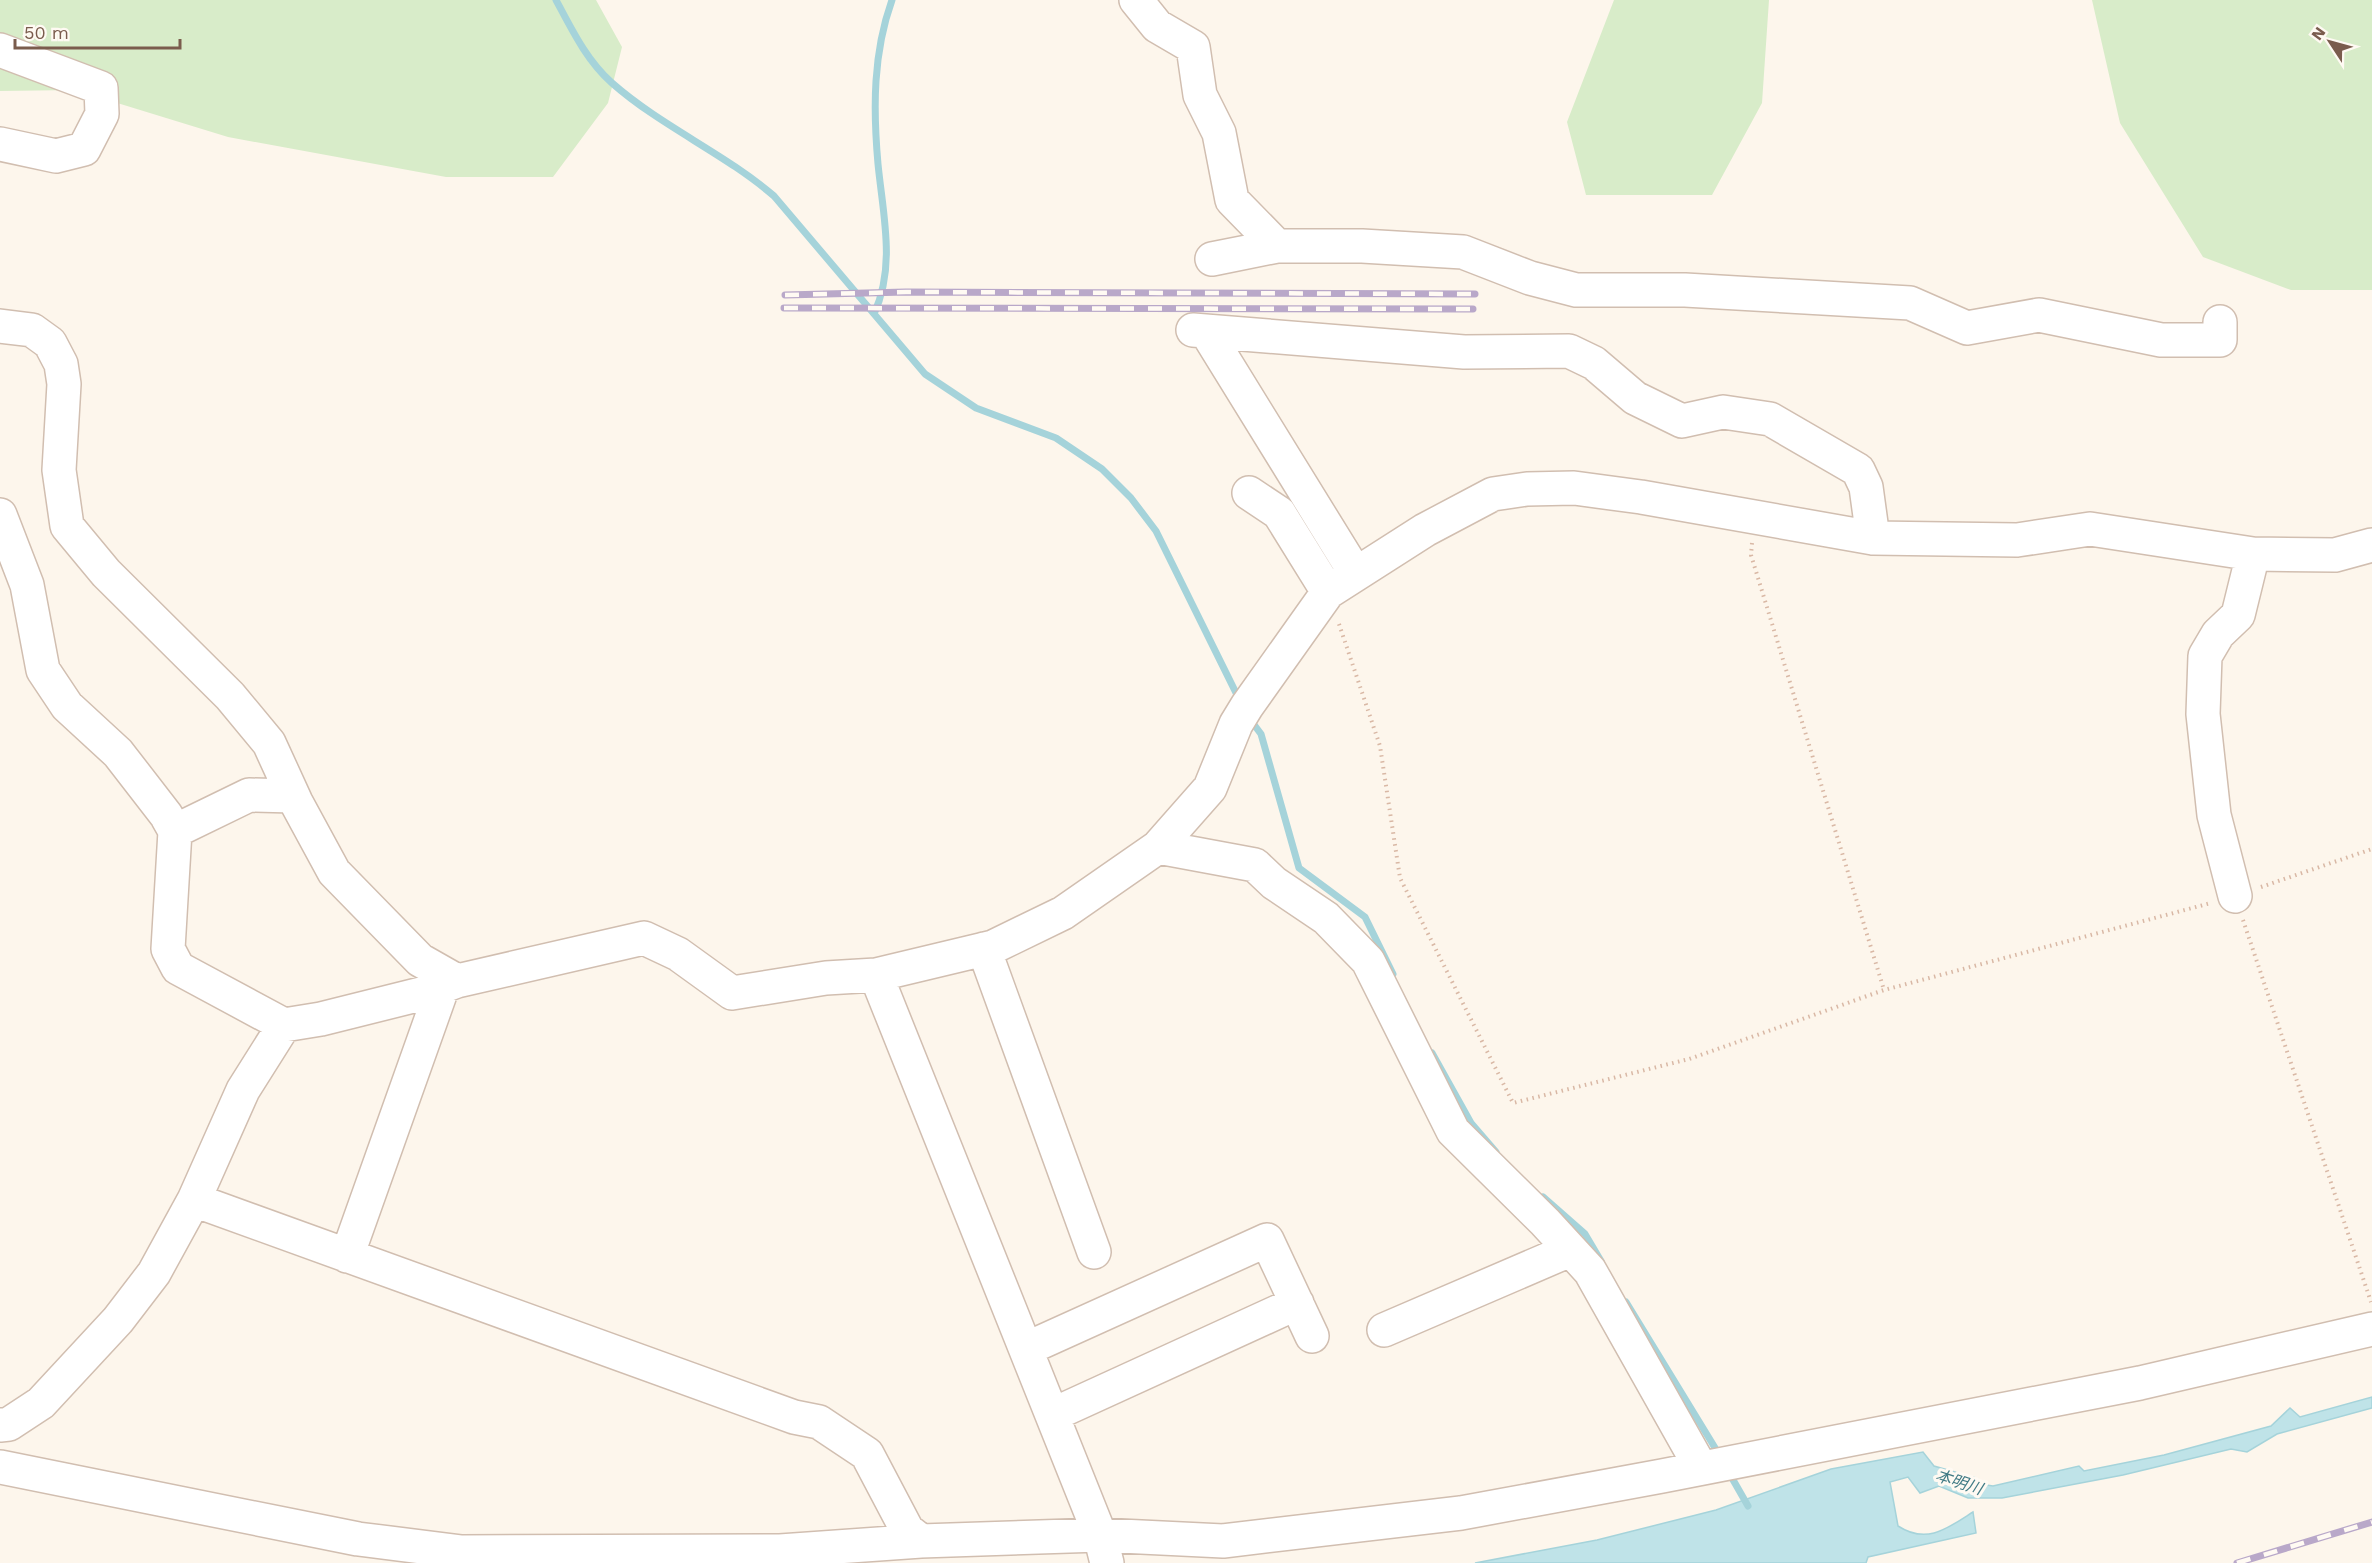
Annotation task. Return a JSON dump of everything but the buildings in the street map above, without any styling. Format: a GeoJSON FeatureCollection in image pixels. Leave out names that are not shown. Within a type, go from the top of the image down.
{"type":"FeatureCollection","features":[{"type":"Feature","properties":{"kind":"street"},"geometry":{"type":"LineString","coordinates":[[1136,0],[1157,26],[1193,47],[1200,95],[1219,133],[1232,200],[1277,246]]}},
{"type":"Feature","properties":{"kind":"street"},"geometry":{"type":"LineString","coordinates":[[0,50],[101,88],[102,114],[84,149],[56,156],[0,144]]}},
{"type":"Feature","properties":{"kind":"street"},"geometry":{"type":"LineString","coordinates":[[1212,259],[1277,246],[1362,246],[1462,252],[1530,278],[1576,290],[1685,290],[1910,303],[1967,328],[2040,315],[2161,340],[2220,340],[2220,322]]}},
{"type":"Feature","properties":{"kind":"street"},"geometry":{"type":"LineString","coordinates":[[0,326],[32,330],[50,343],[62,364],[64,384],[59,470],[67,526],[106,573],[230,696],[269,743],[293,796],[334,872],[420,960],[450,983]]}},
{"type":"Feature","properties":{"kind":"street"},"geometry":{"type":"LineString","coordinates":[[1356,574],[1199,331],[1464,352],[1569,351],[1594,363],[1635,399],[1682,421],[1724,412],[1770,419],[1858,470],[1866,487],[1873,538]]}},
{"type":"Feature","properties":{"kind":"street"},"geometry":{"type":"LineString","coordinates":[[0,515],[27,585],[42,670],[67,706],[118,753],[166,815],[175,831],[168,949],[178,968],[284,1025],[402,999],[450,983],[644,938],[678,954],[732,993],[826,978],[876,975],[984,949],[1063,912],[1158,847],[1210,788],[1242,715],[1328,592],[1425,530],[1493,494],[1516,490],[1574,488],[1754,516],[1873,538],[2017,540],[2090,529],[2253,554],[2335,555],[2372,545]]}},
{"type":"Feature","properties":{"kind":"street"},"geometry":{"type":"LineString","coordinates":[[1249,493],[1279,513],[1328,592]]}},
{"type":"Feature","properties":{"kind":"street"},"geometry":{"type":"LineString","coordinates":[[2235,896],[2214,815],[2203,714],[2205,656],[2218,634],[2238,615],[2253,554]]}},
{"type":"Feature","properties":{"kind":"street"},"geometry":{"type":"LineString","coordinates":[[175,831],[249,795],[293,796]]}},
{"type":"Feature","properties":{"kind":"street"},"geometry":{"type":"LineString","coordinates":[[1158,847],[1255,865],[1274,883],[1326,918],[1368,961],[1452,1131],[1590,1271],[1717,1465]]}},
{"type":"Feature","properties":{"kind":"street"},"geometry":{"type":"LineString","coordinates":[[984,949],[1094,1252]]}},
{"type":"Feature","properties":{"kind":"street"},"geometry":{"type":"LineString","coordinates":[[876,975],[1104,1550]]}},
{"type":"Feature","properties":{"kind":"street"},"geometry":{"type":"LineString","coordinates":[[347,1256],[450,983]]}},
{"type":"Feature","properties":{"kind":"street"},"geometry":{"type":"LineString","coordinates":[[0,1425],[9,1424],[41,1403],[118,1320],[154,1273],[194,1200],[243,1090],[284,1025]]}},
{"type":"Feature","properties":{"kind":"street"},"geometry":{"type":"LineString","coordinates":[[194,1200],[794,1417],[819,1422],[867,1454],[907,1530],[921,1541]]}},
{"type":"Feature","properties":{"kind":"street"},"geometry":{"type":"LineString","coordinates":[[1026,1349],[1267,1240],[1312,1336]]}},
{"type":"Feature","properties":{"kind":"street"},"geometry":{"type":"LineString","coordinates":[[1384,1330],[1570,1250]]}},
{"type":"Feature","properties":{"kind":"street"},"geometry":{"type":"LineString","coordinates":[[1052,1415],[1297,1303]]}},
{"type":"Feature","properties":{"kind":"street"},"geometry":{"type":"LineString","coordinates":[[0,1467],[358,1539],[462,1552],[780,1551],[921,1541],[1104,1550],[1223,1541],[1461,1513],[2140,1383],[2372,1329]]}},
{"type":"Feature","properties":{"kind":"path"},"geometry":{"type":"LineString","coordinates":[[1754,516],[1751,555],[1884,990]]}},
{"type":"Feature","properties":{"kind":"path"},"geometry":{"type":"LineString","coordinates":[[1328,592],[1380,746],[1400,878],[1513,1103],[1689,1059],[1884,990],[2235,896],[2372,849]]}},
{"type":"Feature","properties":{"kind":"path"},"geometry":{"type":"LineString","coordinates":[[2235,896],[2372,1307]]}},
{"type":"Feature","properties":{"kind":"green space"},"geometry":{"type":"Polygon","coordinates":[[[0,0],[596,0],[622,47],[608,103],[553,177],[446,177],[228,137],[75,90],[0,91],[0,0]]]}},
{"type":"Feature","properties":{"kind":"green space"},"geometry":{"type":"Polygon","coordinates":[[[1614,0],[1769,0],[1762,103],[1712,195],[1586,195],[1567,122],[1614,0]]]}},
{"type":"Feature","properties":{"kind":"green space"},"geometry":{"type":"Polygon","coordinates":[[[2092,0],[2372,0],[2372,290],[2291,290],[2203,257],[2120,123],[2092,0]]]}},
{"type":"Feature","properties":{"kind":"water","name":"本明川"},"geometry":{"type":"Polygon","coordinates":[[[2372,1397],[2372,1408],[2277,1434],[2247,1452],[2231,1449],[2123,1475],[2002,1498],[1968,1498],[1939,1486],[1920,1493],[1908,1477],[1890,1482],[1898,1526],[1909,1532],[1928,1534],[1955,1524],[1973,1512],[1976,1533],[1868,1557],[1866,1563],[1475,1563],[1597,1540],[1716,1510],[1831,1469],[1923,1452],[1934,1466],[1976,1478],[1980,1484],[1993,1486],[2079,1466],[2084,1471],[2164,1455],[2271,1426],[2290,1408],[2300,1417],[2372,1397]]]}},
{"type":"Feature","properties":{"kind":"waterway"},"geometry":{"type":"LineString","coordinates":[[556,0],[581,44],[603,74],[631,99],[735,166],[774,196],[925,374],[976,408],[1056,438],[1102,469],[1131,498],[1156,531],[1240,701]]}},
{"type":"Feature","properties":{"kind":"waterway"},"geometry":{"type":"LineString","coordinates":[[874,314],[881,296],[886,259],[885,221],[876,143],[876,81],[881,40],[892,0]]}},
{"type":"Feature","properties":{"kind":"waterway"},"geometry":{"type":"LineString","coordinates":[[1249,718],[1261,734],[1299,868],[1365,917],[1393,974]]}},
{"type":"Feature","properties":{"kind":"waterway"},"geometry":{"type":"LineString","coordinates":[[1432,1053],[1471,1123],[1496,1152]]}},
{"type":"Feature","properties":{"kind":"waterway"},"geometry":{"type":"LineString","coordinates":[[1543,1197],[1585,1234],[1601,1261]]}},
{"type":"Feature","properties":{"kind":"waterway"},"geometry":{"type":"LineString","coordinates":[[1626,1302],[1720,1456]]}},
{"type":"Feature","properties":{"kind":"waterway"},"geometry":{"type":"LineString","coordinates":[[1728,1471],[1748,1506]]}},
{"type":"Feature","properties":{"kind":"railway"},"geometry":{"type":"LineString","coordinates":[[785,295],[906,292],[1475,294]]}},
{"type":"Feature","properties":{"kind":"railway"},"geometry":{"type":"LineString","coordinates":[[784,308],[1473,309]]}},
{"type":"Feature","properties":{"kind":"railway"},"geometry":{"type":"LineString","coordinates":[[2237,1563],[2372,1522]]}}]}
